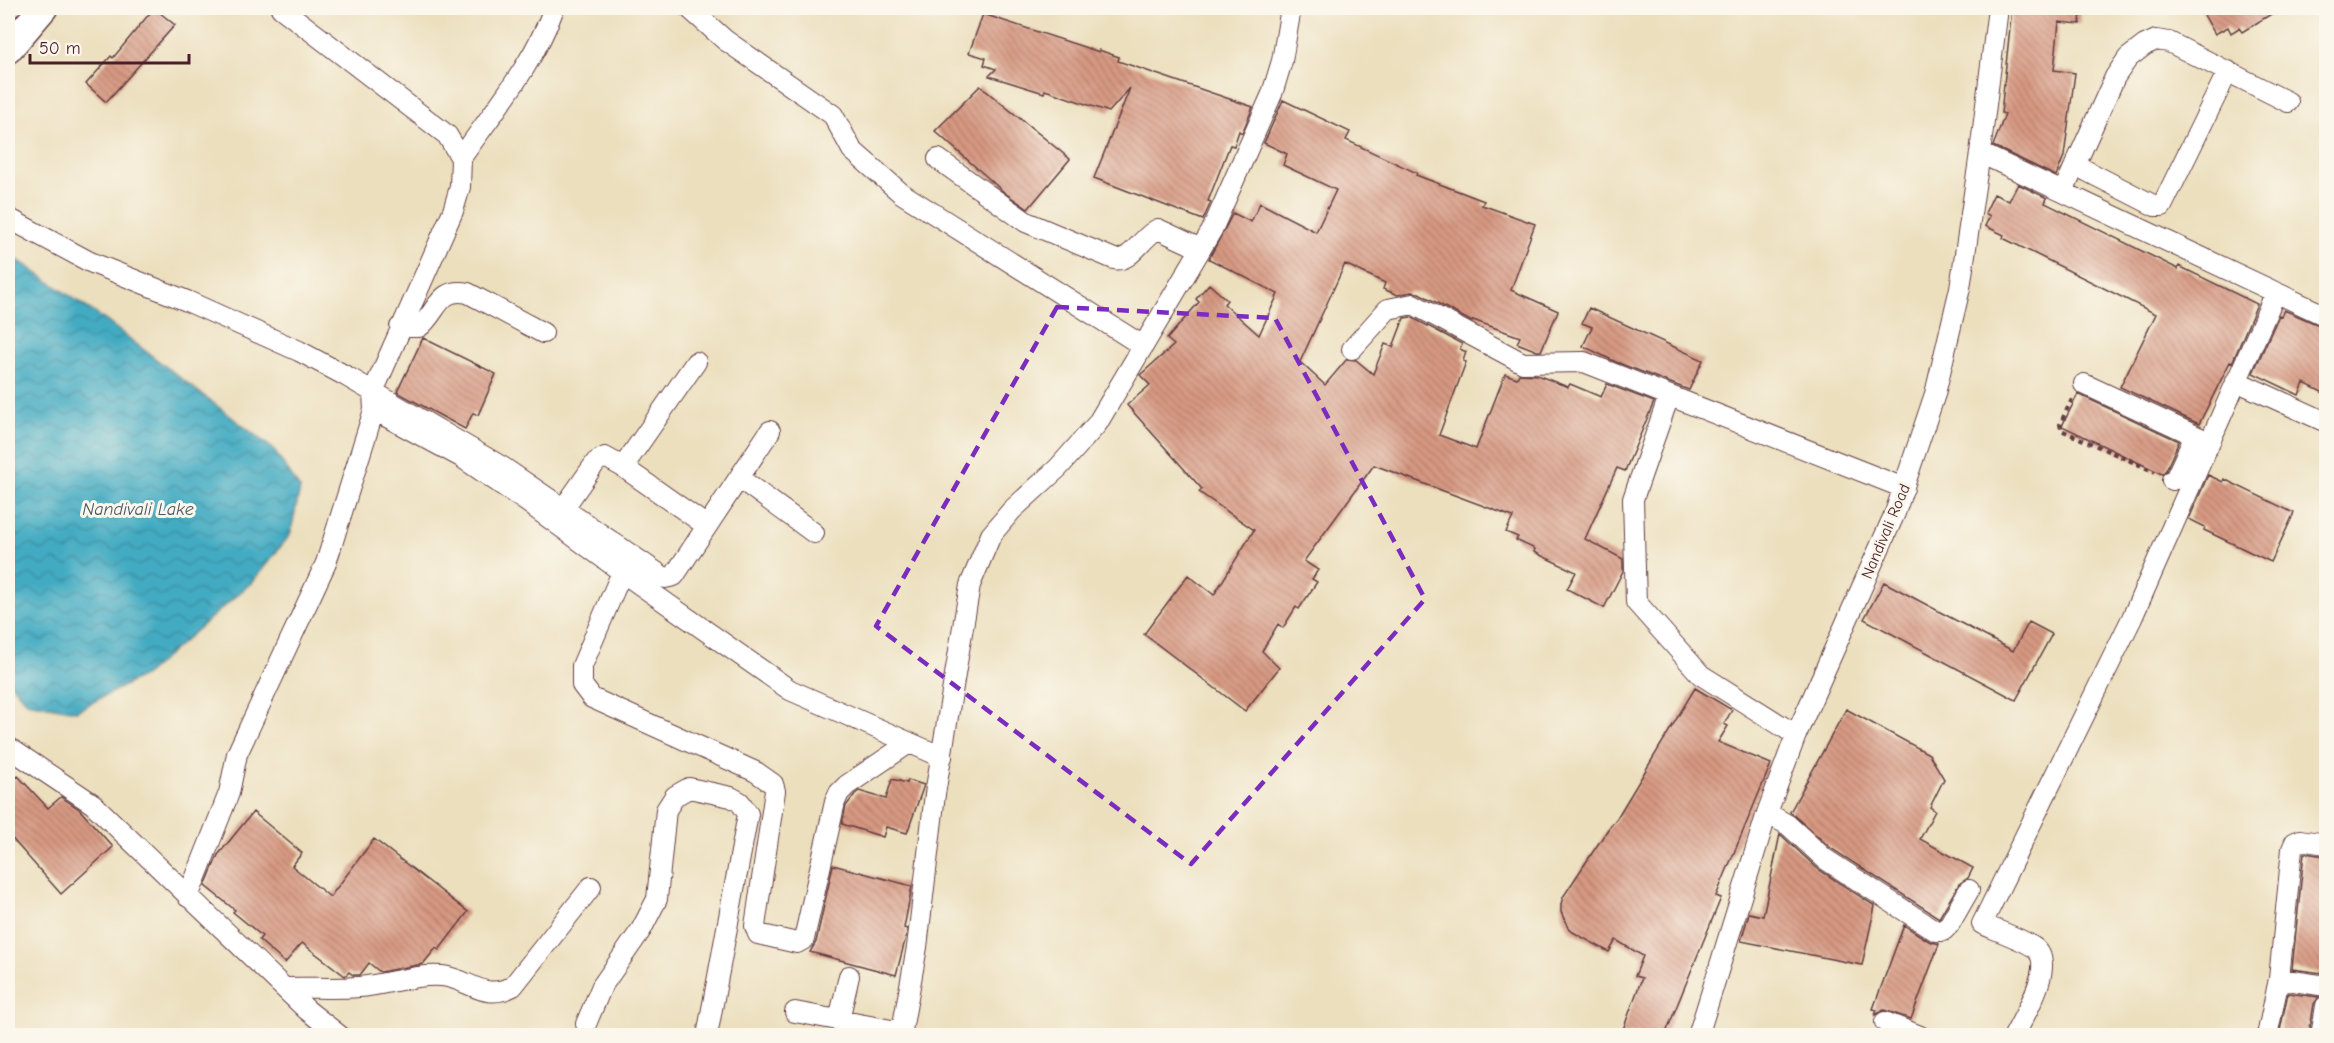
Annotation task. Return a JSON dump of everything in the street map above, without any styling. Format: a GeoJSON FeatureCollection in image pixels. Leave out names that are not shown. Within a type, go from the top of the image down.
{"type":"FeatureCollection","features":[{"type":"Feature","properties":{"kind":"street"},"geometry":{"type":"LineString","coordinates":[[8,49],[43,8]]}},
{"type":"Feature","properties":{"kind":"street"},"geometry":{"type":"LineString","coordinates":[[188,897],[229,793],[237,754],[326,563],[373,401],[400,327],[453,211],[460,187],[461,158],[447,135],[281,8]]}},
{"type":"Feature","properties":{"kind":"street"},"geometry":{"type":"LineString","coordinates":[[461,158],[523,71],[544,35],[554,8]]}},
{"type":"Feature","properties":{"kind":"street"},"geometry":{"type":"LineString","coordinates":[[689,8],[725,40],[833,115],[852,150],[901,194],[1143,346]]}},
{"type":"Feature","properties":{"kind":"street"},"geometry":{"type":"LineString","coordinates":[[795,1012],[901,1034],[917,946],[935,794],[970,585],[991,535],[1012,510],[1058,468],[1097,424],[1212,230],[1272,94],[1282,61],[1291,8]]}},
{"type":"Feature","properties":{"kind":"street","name":"Nandivali Road"},"geometry":{"type":"LineString","coordinates":[[1698,1035],[1767,813],[1796,735],[1904,488],[1935,394],[1960,288],[1998,8]]}},
{"type":"Feature","properties":{"kind":"street"},"geometry":{"type":"LineString","coordinates":[[2062,192],[2115,77],[2128,58],[2156,40],[2169,42],[2288,102]]}},
{"type":"Feature","properties":{"kind":"street"},"geometry":{"type":"LineString","coordinates":[[2075,165],[2156,206],[2162,206],[2228,71]]}},
{"type":"Feature","properties":{"kind":"street"},"geometry":{"type":"LineString","coordinates":[[1980,153],[2326,316]]}},
{"type":"Feature","properties":{"kind":"street"},"geometry":{"type":"LineString","coordinates":[[938,159],[1026,222],[1114,259],[1121,261],[1127,258],[1149,233],[1158,229],[1201,249]]}},
{"type":"Feature","properties":{"kind":"street"},"geometry":{"type":"LineString","coordinates":[[8,218],[90,262],[187,301],[299,351],[527,502],[790,690],[942,757]]}},
{"type":"Feature","properties":{"kind":"street"},"geometry":{"type":"LineString","coordinates":[[400,327],[419,327],[445,296],[459,291],[468,293],[543,333]]}},
{"type":"Feature","properties":{"kind":"street"},"geometry":{"type":"LineString","coordinates":[[2172,480],[2175,479],[2202,439],[2236,381],[2276,292]]}},
{"type":"Feature","properties":{"kind":"street"},"geometry":{"type":"LineString","coordinates":[[1352,349],[1388,309],[1413,304],[1524,363],[1584,362],[1904,488]]}},
{"type":"Feature","properties":{"kind":"street"},"geometry":{"type":"LineString","coordinates":[[622,467],[696,362]]}},
{"type":"Feature","properties":{"kind":"street"},"geometry":{"type":"LineString","coordinates":[[2236,381],[2326,422]]}},
{"type":"Feature","properties":{"kind":"street"},"geometry":{"type":"LineString","coordinates":[[2084,384],[2202,439]]}},
{"type":"Feature","properties":{"kind":"street"},"geometry":{"type":"LineString","coordinates":[[1669,396],[1633,499],[1636,602],[1701,675],[1796,735]]}},
{"type":"Feature","properties":{"kind":"street"},"geometry":{"type":"LineString","coordinates":[[373,401],[504,468],[665,578],[674,576],[770,431]]}},
{"type":"Feature","properties":{"kind":"street"},"geometry":{"type":"LineString","coordinates":[[2014,1035],[2043,973],[2043,960],[2036,948],[1982,924],[2132,618],[2202,439]]}},
{"type":"Feature","properties":{"kind":"street"},"geometry":{"type":"LineString","coordinates":[[563,509],[599,459],[605,457],[707,526]]}},
{"type":"Feature","properties":{"kind":"street"},"geometry":{"type":"LineString","coordinates":[[739,478],[814,533]]}},
{"type":"Feature","properties":{"kind":"street"},"geometry":{"type":"LineString","coordinates":[[622,572],[582,666],[582,685],[592,698],[756,772],[773,784],[775,791],[754,926],[758,934],[797,943],[804,939],[839,792],[909,743]]}},
{"type":"Feature","properties":{"kind":"street"},"geometry":{"type":"LineString","coordinates":[[8,747],[93,804],[331,1032]]}},
{"type":"Feature","properties":{"kind":"street"},"geometry":{"type":"LineString","coordinates":[[585,1024],[602,986],[649,918],[657,899],[666,810],[675,796],[689,788],[731,797],[740,802],[748,814],[706,1035]]}},
{"type":"Feature","properties":{"kind":"street"},"geometry":{"type":"LineString","coordinates":[[1767,813],[1788,825],[1825,860],[1936,932],[1943,931],[1949,925],[1969,890]]}},
{"type":"Feature","properties":{"kind":"street"},"geometry":{"type":"LineString","coordinates":[[2267,1035],[2279,979],[2292,849],[2295,842],[2300,840],[2326,844]]}},
{"type":"Feature","properties":{"kind":"street"},"geometry":{"type":"LineString","coordinates":[[284,988],[359,987],[443,976],[488,993],[503,991],[513,986],[591,887]]}},
{"type":"Feature","properties":{"kind":"street"},"geometry":{"type":"LineString","coordinates":[[839,1020],[849,976]]}},
{"type":"Feature","properties":{"kind":"street"},"geometry":{"type":"LineString","coordinates":[[2279,979],[2326,986]]}},
{"type":"Feature","properties":{"kind":"street"},"geometry":{"type":"LineString","coordinates":[[2321,1035],[2326,1006]]}},
{"type":"Feature","properties":{"kind":"street"},"geometry":{"type":"LineString","coordinates":[[1885,1022],[1920,1035]]}},
{"type":"Feature","properties":{"kind":"path"},"geometry":{"type":"LineString","coordinates":[[2084,384],[2078,387],[2060,424],[2061,430],[2172,480]]}},
{"type":"Feature","properties":{"kind":"highlighted area"},"geometry":{"type":"Polygon","coordinates":[[[1057,307],[1275,318],[1425,599],[1191,864],[876,626],[1057,307]]]}},
{"type":"Feature","properties":{"kind":"water","name":"Nandivali Lake"},"geometry":{"type":"Polygon","coordinates":[[[8,253],[105,320],[273,449],[300,489],[290,535],[252,582],[145,675],[76,711],[27,702],[8,681],[8,253]]]}},
{"type":"Feature","properties":{"kind":"building"},"geometry":{"type":"Polygon","coordinates":[[[154,8],[175,25],[106,102],[86,84],[111,56],[113,58],[154,8]]]}},
{"type":"Feature","properties":{"kind":"building"},"geometry":{"type":"Polygon","coordinates":[[[2012,8],[2081,8],[2080,24],[2059,22],[2054,70],[2075,73],[2064,156],[2056,176],[1993,146],[2005,114],[2001,113],[2012,8]]]}},
{"type":"Feature","properties":{"kind":"building"},"geometry":{"type":"Polygon","coordinates":[[[2200,8],[2281,8],[2242,32],[2239,28],[2231,33],[2228,27],[2215,34],[2200,8]]]}},
{"type":"Feature","properties":{"kind":"building"},"geometry":{"type":"Polygon","coordinates":[[[983,14],[1099,52],[1099,50],[1119,57],[1118,61],[1253,107],[1242,133],[1239,131],[1234,146],[1230,145],[1203,220],[1094,178],[1130,88],[1109,112],[1045,90],[1044,93],[989,76],[996,69],[984,65],[986,58],[969,53],[983,14]]]}},
{"type":"Feature","properties":{"kind":"building"},"geometry":{"type":"Polygon","coordinates":[[[980,86],[1070,159],[1028,209],[1005,193],[935,131],[980,86]]]}},
{"type":"Feature","properties":{"kind":"building"},"geometry":{"type":"Polygon","coordinates":[[[1283,100],[1350,132],[1346,140],[1417,173],[1416,175],[1484,201],[1482,205],[1535,224],[1511,290],[1558,311],[1541,351],[1537,351],[1517,343],[1520,337],[1473,320],[1472,322],[1419,293],[1398,295],[1383,289],[1385,283],[1345,264],[1300,362],[1325,385],[1347,359],[1356,360],[1373,374],[1385,344],[1393,347],[1404,318],[1411,317],[1462,344],[1460,349],[1466,352],[1463,361],[1466,362],[1439,435],[1476,449],[1505,374],[1517,378],[1519,374],[1537,375],[1568,387],[1570,384],[1601,397],[1607,384],[1654,402],[1625,471],[1617,468],[1585,539],[1623,559],[1623,571],[1604,608],[1567,589],[1576,572],[1534,552],[1535,549],[1516,540],[1518,537],[1506,532],[1513,517],[1374,465],[1304,561],[1318,570],[1312,579],[1317,582],[1299,609],[1296,607],[1283,628],[1278,624],[1262,651],[1279,668],[1245,711],[1144,634],[1188,575],[1214,595],[1254,530],[1199,492],[1202,489],[1127,405],[1150,385],[1140,375],[1174,345],[1167,339],[1199,302],[1196,299],[1209,284],[1227,300],[1224,304],[1259,335],[1278,294],[1209,259],[1233,213],[1251,222],[1260,203],[1316,232],[1336,190],[1283,165],[1287,154],[1264,143],[1283,100]]]}},
{"type":"Feature","properties":{"kind":"building"},"geometry":{"type":"Polygon","coordinates":[[[2018,184],[2047,198],[2045,203],[2178,269],[2179,266],[2257,304],[2232,363],[2230,362],[2199,424],[2120,387],[2156,314],[2003,238],[2004,235],[1985,226],[1990,216],[1985,213],[1994,194],[2009,201],[2018,184]]]}},
{"type":"Feature","properties":{"kind":"building"},"geometry":{"type":"Polygon","coordinates":[[[1589,308],[1703,360],[1689,390],[1616,362],[1583,346],[1592,327],[1582,323],[1589,308]]]}},
{"type":"Feature","properties":{"kind":"building"},"geometry":{"type":"Polygon","coordinates":[[[2284,310],[2326,328],[2326,394],[2304,383],[2299,395],[2253,373],[2279,315],[2281,316],[2284,310]]]}},
{"type":"Feature","properties":{"kind":"building"},"geometry":{"type":"Polygon","coordinates":[[[423,338],[496,374],[478,415],[473,413],[465,429],[397,392],[423,338]]]}},
{"type":"Feature","properties":{"kind":"building"},"geometry":{"type":"Polygon","coordinates":[[[2078,394],[2179,441],[2166,470],[2162,474],[2062,426],[2078,394]]]}},
{"type":"Feature","properties":{"kind":"building"},"geometry":{"type":"Polygon","coordinates":[[[2208,475],[2223,482],[2224,479],[2294,513],[2271,562],[2204,530],[2205,527],[2189,519],[2208,475]]]}},
{"type":"Feature","properties":{"kind":"building"},"geometry":{"type":"Polygon","coordinates":[[[1884,582],[2013,651],[2029,622],[2052,634],[2016,700],[1864,619],[1884,582]]]}},
{"type":"Feature","properties":{"kind":"building"},"geometry":{"type":"Polygon","coordinates":[[[1695,688],[1732,710],[1724,724],[1728,726],[1718,742],[1771,764],[1716,896],[1721,898],[1665,1035],[1621,1035],[1642,978],[1635,976],[1643,956],[1616,940],[1609,952],[1569,930],[1561,912],[1561,904],[1563,897],[1617,818],[1695,688]]]}},
{"type":"Feature","properties":{"kind":"building"},"geometry":{"type":"Polygon","coordinates":[[[1846,709],[1929,754],[1944,779],[1930,807],[1935,811],[1920,839],[1973,868],[1968,878],[1959,884],[1939,918],[1832,849],[1790,812],[1846,709]]]}},
{"type":"Feature","properties":{"kind":"building"},"geometry":{"type":"Polygon","coordinates":[[[18,776],[48,808],[61,797],[79,809],[113,847],[61,894],[8,834],[8,786],[18,776]]]}},
{"type":"Feature","properties":{"kind":"building"},"geometry":{"type":"Polygon","coordinates":[[[892,779],[907,783],[908,780],[924,785],[907,833],[886,827],[883,837],[842,824],[846,806],[855,794],[859,791],[886,799],[892,779]]]}},
{"type":"Feature","properties":{"kind":"building"},"geometry":{"type":"Polygon","coordinates":[[[253,812],[302,853],[292,866],[330,897],[374,839],[468,912],[439,950],[436,948],[423,964],[380,972],[369,963],[360,975],[353,975],[349,972],[345,976],[302,943],[285,963],[259,940],[262,936],[233,912],[235,910],[205,886],[218,855],[253,812]]]}},
{"type":"Feature","properties":{"kind":"building"},"geometry":{"type":"Polygon","coordinates":[[[1780,834],[1818,869],[1875,906],[1862,965],[1741,941],[1749,913],[1763,916],[1780,834]]]}},
{"type":"Feature","properties":{"kind":"building"},"geometry":{"type":"Polygon","coordinates":[[[2304,853],[2326,856],[2326,946],[2322,973],[2292,969],[2304,853]]]}},
{"type":"Feature","properties":{"kind":"building"},"geometry":{"type":"Polygon","coordinates":[[[833,865],[912,886],[904,928],[907,929],[907,933],[896,975],[810,952],[816,942],[833,865]]]}},
{"type":"Feature","properties":{"kind":"building"},"geometry":{"type":"Polygon","coordinates":[[[1904,925],[1929,941],[1939,944],[1911,1019],[1884,1010],[1875,1015],[1877,1010],[1873,1009],[1904,925]]]}},
{"type":"Feature","properties":{"kind":"building"},"geometry":{"type":"Polygon","coordinates":[[[2288,993],[2319,997],[2314,1004],[2309,1035],[2279,1035],[2288,993]]]}}]}
